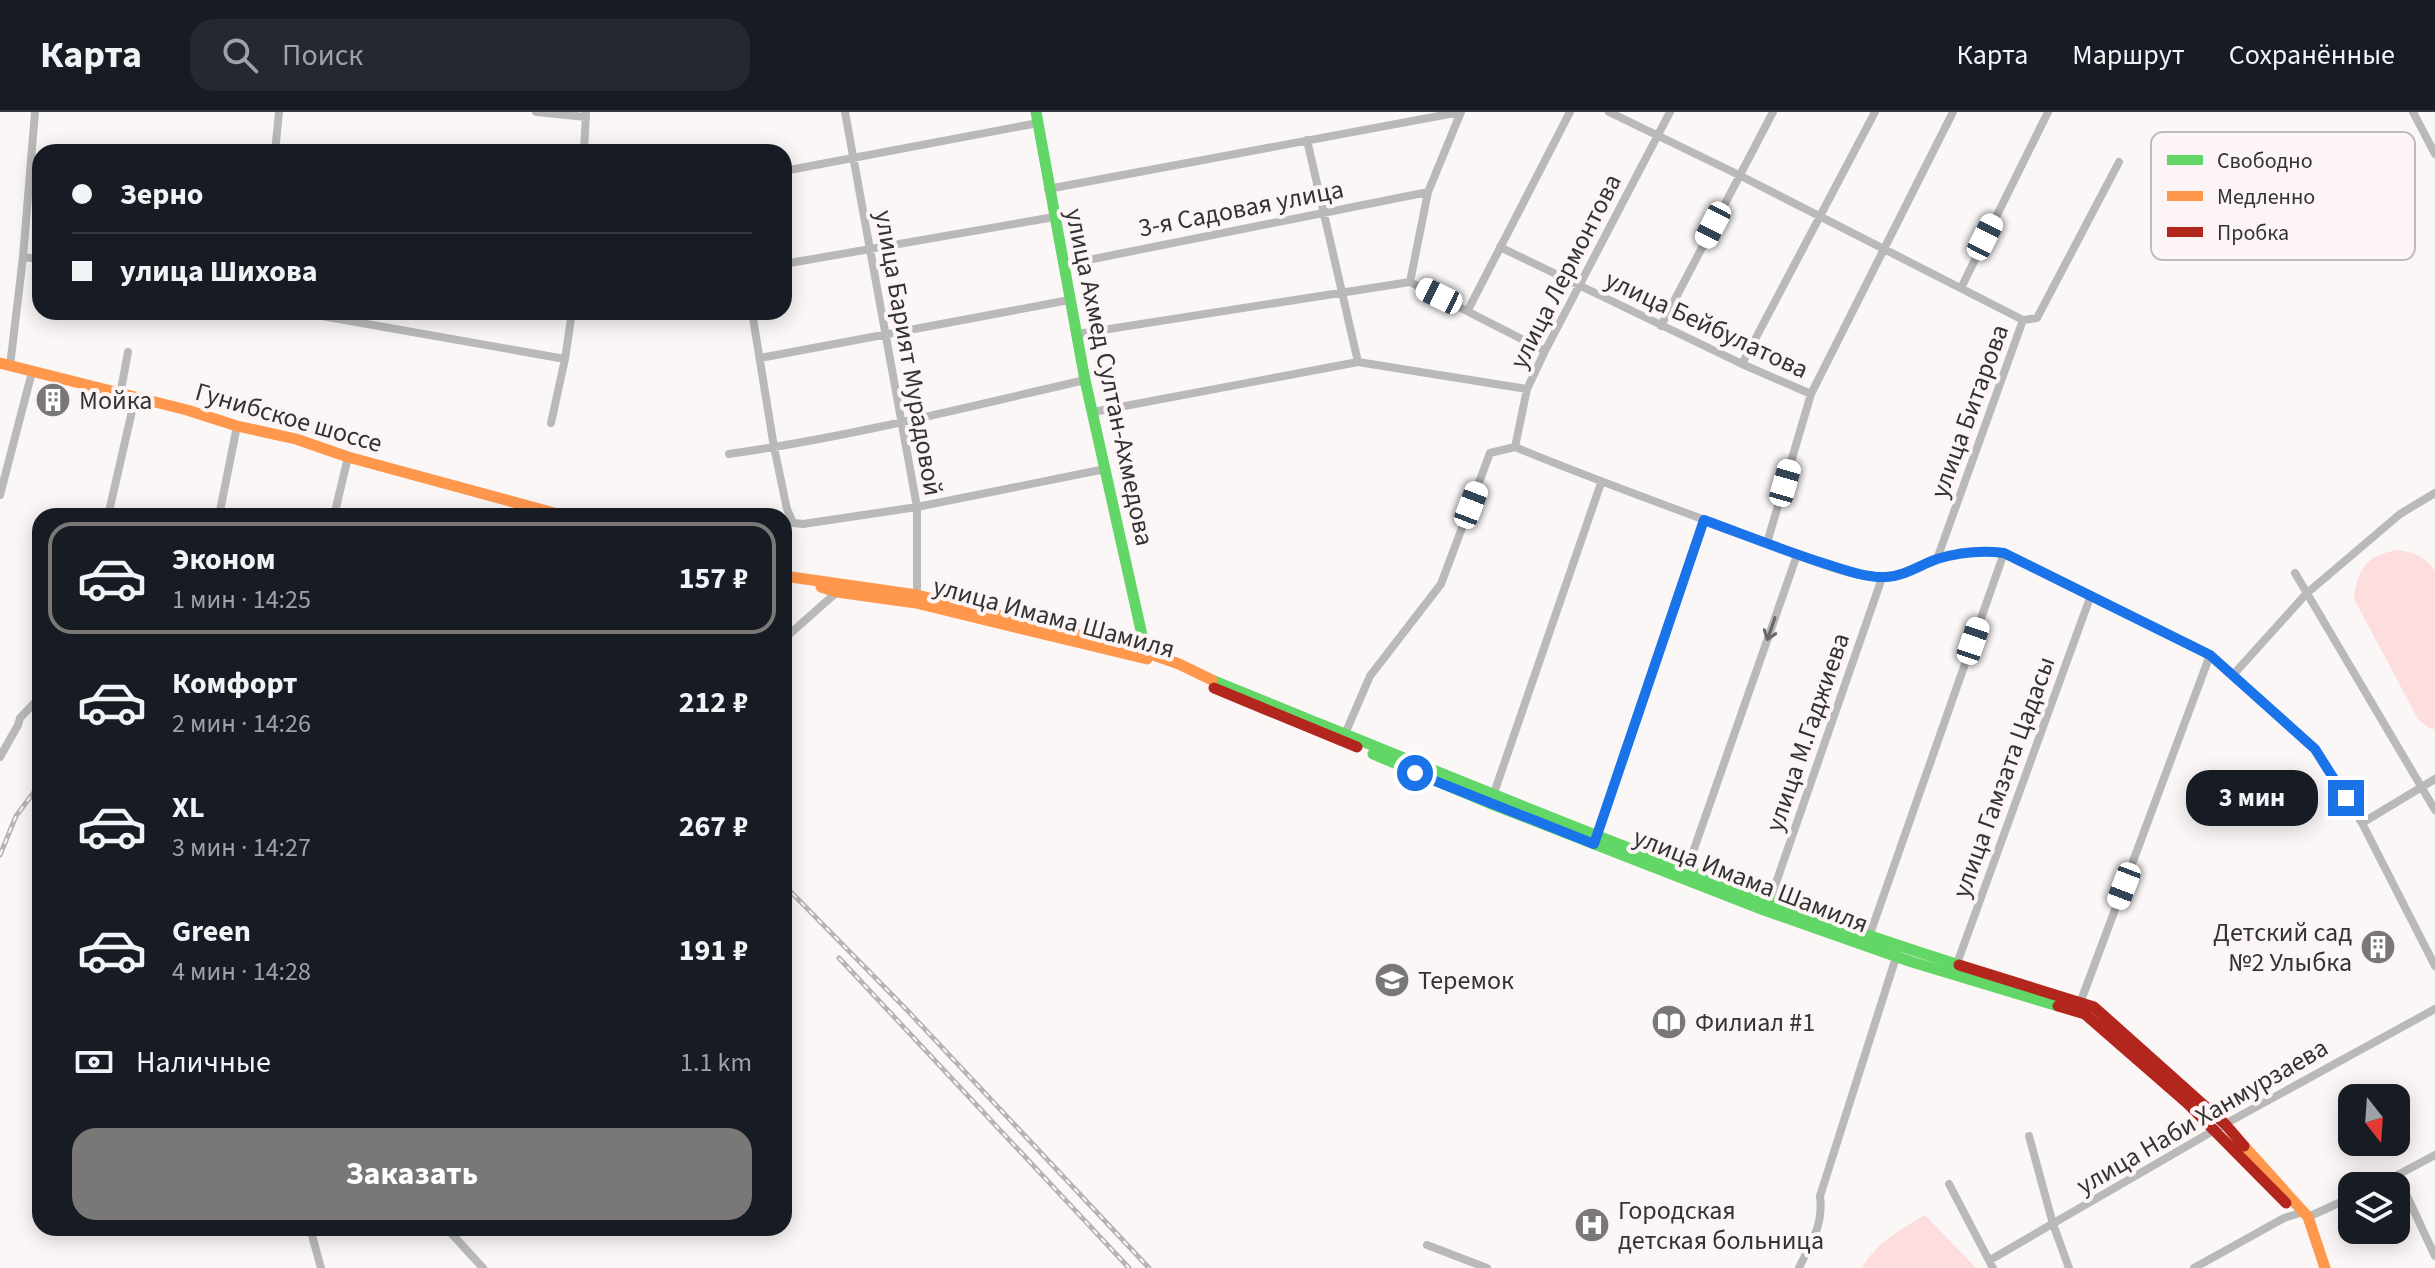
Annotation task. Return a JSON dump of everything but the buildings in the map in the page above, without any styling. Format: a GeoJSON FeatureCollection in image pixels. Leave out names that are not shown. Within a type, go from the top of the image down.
{"type":"FeatureCollection","features":[{"type":"Feature","properties":{"kind":"main road","name":"улица Ахмед Султан-Ахмедова"},"geometry":{"type":"LineString","coordinates":[[1037,117],[1085,380],[1142,635],[1136,649]]}},
{"type":"Feature","properties":{"kind":"main road","name":"Гунибское шоссе"},"geometry":{"type":"LineString","coordinates":[[5,364],[296,439],[348,457],[536,508]]}},
{"type":"Feature","properties":{"kind":"main road"},"geometry":{"type":"LineString","coordinates":[[792,578],[838,588]]}},
{"type":"Feature","properties":{"kind":"main road","name":"улица Имама Шамиля"},"geometry":{"type":"LineString","coordinates":[[838,588],[916,599],[1136,649],[1494,793],[1596,840],[1764,910],[2079,1006]]}},
{"type":"Feature","properties":{"kind":"main road","name":"улица Имама Шамиля"},"geometry":{"type":"LineString","coordinates":[[916,599],[1146,659],[1427,778],[1870,934],[1898,951],[1953,974],[2079,1006],[2094,1007],[2221,1128],[2302,1215],[2325,1268]]}},
{"type":"Feature","properties":{"kind":"main road","name":"улица Имама Шамиля"},"geometry":{"type":"LineString","coordinates":[[2302,1215],[2317,1268]]}},
{"type":"Feature","properties":{"kind":"street"},"geometry":{"type":"LineString","coordinates":[[32,144],[35,112]]}},
{"type":"Feature","properties":{"kind":"street"},"geometry":{"type":"LineString","coordinates":[[276,144],[279,112]]}},
{"type":"Feature","properties":{"kind":"street"},"geometry":{"type":"LineString","coordinates":[[536,112],[586,114],[584,144]]}},
{"type":"Feature","properties":{"kind":"street","name":"улица Барият Мурадовой"},"geometry":{"type":"LineString","coordinates":[[845,112],[917,507],[916,599]]}},
{"type":"Feature","properties":{"kind":"street"},"geometry":{"type":"LineString","coordinates":[[1048,189],[1460,112]]}},
{"type":"Feature","properties":{"kind":"street"},"geometry":{"type":"LineString","coordinates":[[1410,282],[1428,192],[1460,112]]}},
{"type":"Feature","properties":{"kind":"street"},"geometry":{"type":"LineString","coordinates":[[1468,310],[1570,112]]}},
{"type":"Feature","properties":{"kind":"street"},"geometry":{"type":"LineString","coordinates":[[1609,112],[2023,320]]}},
{"type":"Feature","properties":{"kind":"street","name":"улица Лермонтова"},"geometry":{"type":"LineString","coordinates":[[1515,447],[1527,389],[1670,112]]}},
{"type":"Feature","properties":{"kind":"street"},"geometry":{"type":"LineString","coordinates":[[1661,326],[1773,112]]}},
{"type":"Feature","properties":{"kind":"street"},"geometry":{"type":"LineString","coordinates":[[1742,364],[1875,112]]}},
{"type":"Feature","properties":{"kind":"street"},"geometry":{"type":"LineString","coordinates":[[1767,543],[1811,394],[1953,112]]}},
{"type":"Feature","properties":{"kind":"street"},"geometry":{"type":"LineString","coordinates":[[1961,288],[2048,112]]}},
{"type":"Feature","properties":{"kind":"street"},"geometry":{"type":"LineString","coordinates":[[2413,112],[2435,154]]}},
{"type":"Feature","properties":{"kind":"street"},"geometry":{"type":"LineString","coordinates":[[792,169],[1037,117]]}},
{"type":"Feature","properties":{"kind":"street"},"geometry":{"type":"LineString","coordinates":[[1307,140],[1358,362]]}},
{"type":"Feature","properties":{"kind":"street"},"geometry":{"type":"LineString","coordinates":[[5,364],[23,257],[32,148]]}},
{"type":"Feature","properties":{"kind":"street","name":"улица Битарова"},"geometry":{"type":"LineString","coordinates":[[1937,559],[2023,320],[2037,318],[2119,162]]}},
{"type":"Feature","properties":{"kind":"street","name":"3-я Садовая улица"},"geometry":{"type":"LineString","coordinates":[[1063,265],[1428,192]]}},
{"type":"Feature","properties":{"kind":"street"},"geometry":{"type":"LineString","coordinates":[[792,263],[1054,217]]}},
{"type":"Feature","properties":{"kind":"street","name":"улица Бейбулатова"},"geometry":{"type":"LineString","coordinates":[[1500,247],[1661,326],[1811,394]]}},
{"type":"Feature","properties":{"kind":"street"},"geometry":{"type":"LineString","coordinates":[[23,257],[32,258]]}},
{"type":"Feature","properties":{"kind":"street"},"geometry":{"type":"LineString","coordinates":[[1077,334],[1410,282],[1545,351]]}},
{"type":"Feature","properties":{"kind":"street"},"geometry":{"type":"LineString","coordinates":[[760,358],[1069,300]]}},
{"type":"Feature","properties":{"kind":"street"},"geometry":{"type":"LineString","coordinates":[[344,320],[565,359]]}},
{"type":"Feature","properties":{"kind":"street"},"geometry":{"type":"LineString","coordinates":[[551,423],[571,320]]}},
{"type":"Feature","properties":{"kind":"street"},"geometry":{"type":"LineString","coordinates":[[753,320],[787,508]]}},
{"type":"Feature","properties":{"kind":"street"},"geometry":{"type":"LineString","coordinates":[[120,395],[128,352]]}},
{"type":"Feature","properties":{"kind":"street"},"geometry":{"type":"LineString","coordinates":[[1093,412],[1358,362],[1527,389]]}},
{"type":"Feature","properties":{"kind":"street"},"geometry":{"type":"LineString","coordinates":[[0,495],[32,372]]}},
{"type":"Feature","properties":{"kind":"street"},"geometry":{"type":"LineString","coordinates":[[729,454],[901,422],[1085,380]]}},
{"type":"Feature","properties":{"kind":"street"},"geometry":{"type":"LineString","coordinates":[[110,508],[135,398]]}},
{"type":"Feature","properties":{"kind":"street"},"geometry":{"type":"LineString","coordinates":[[221,508],[237,426]]}},
{"type":"Feature","properties":{"kind":"street"},"geometry":{"type":"LineString","coordinates":[[1345,734],[1370,676],[1441,584],[1490,453],[1515,447],[1601,483],[1854,573],[1882,578],[1899,576],[1937,559],[1981,550],[2004,553],[2210,655],[2315,749],[2362,823],[2435,966]]}},
{"type":"Feature","properties":{"kind":"street"},"geometry":{"type":"LineString","coordinates":[[336,508],[348,457]]}},
{"type":"Feature","properties":{"kind":"street"},"geometry":{"type":"LineString","coordinates":[[792,522],[803,524],[917,507],[1105,469]]}},
{"type":"Feature","properties":{"kind":"street"},"geometry":{"type":"LineString","coordinates":[[1494,793],[1601,483]]}},
{"type":"Feature","properties":{"kind":"street"},"geometry":{"type":"LineString","coordinates":[[2233,675],[2306,594],[2400,514],[2435,493]]}},
{"type":"Feature","properties":{"kind":"street"},"geometry":{"type":"LineString","coordinates":[[1596,840],[1704,520]]}},
{"type":"Feature","properties":{"kind":"street"},"geometry":{"type":"LineString","coordinates":[[1870,934],[2004,553]]}},
{"type":"Feature","properties":{"kind":"street"},"geometry":{"type":"LineString","coordinates":[[1687,869],[1797,555]]}},
{"type":"Feature","properties":{"kind":"street"},"geometry":{"type":"LineString","coordinates":[[2295,573],[2435,810]]}},
{"type":"Feature","properties":{"kind":"street","name":"улица М.Гаджиева"},"geometry":{"type":"LineString","coordinates":[[1770,900],[1882,578]]}},
{"type":"Feature","properties":{"kind":"street"},"geometry":{"type":"LineString","coordinates":[[792,631],[838,588]]}},
{"type":"Feature","properties":{"kind":"street","name":"улица Гамзата Цадасы"},"geometry":{"type":"LineString","coordinates":[[1953,974],[2091,595]]}},
{"type":"Feature","properties":{"kind":"street"},"geometry":{"type":"LineString","coordinates":[[2079,1006],[2210,655]]}},
{"type":"Feature","properties":{"kind":"street"},"geometry":{"type":"LineString","coordinates":[[0,757],[20,718],[32,705]]}},
{"type":"Feature","properties":{"kind":"street"},"geometry":{"type":"LineString","coordinates":[[2362,823],[2435,779]]}},
{"type":"Feature","properties":{"kind":"street"},"geometry":{"type":"LineString","coordinates":[[1799,1268],[1820,1225],[1820,1196],[1898,951]]}},
{"type":"Feature","properties":{"kind":"street","name":"улица Наби Ханмурзаева"},"geometry":{"type":"LineString","coordinates":[[1992,1264],[2053,1224],[2435,1009]]}},
{"type":"Feature","properties":{"kind":"street"},"geometry":{"type":"LineString","coordinates":[[2029,1136],[2053,1224],[2069,1268]]}},
{"type":"Feature","properties":{"kind":"street"},"geometry":{"type":"LineString","coordinates":[[2406,1172],[2435,1155]]}},
{"type":"Feature","properties":{"kind":"street"},"geometry":{"type":"LineString","coordinates":[[1949,1184],[1992,1264]]}},
{"type":"Feature","properties":{"kind":"street"},"geometry":{"type":"LineString","coordinates":[[2194,1268],[2284,1218],[2338,1202]]}},
{"type":"Feature","properties":{"kind":"street"},"geometry":{"type":"LineString","coordinates":[[2410,1203],[2435,1256]]}},
{"type":"Feature","properties":{"kind":"street"},"geometry":{"type":"LineString","coordinates":[[312,1236],[321,1268]]}},
{"type":"Feature","properties":{"kind":"street"},"geometry":{"type":"LineString","coordinates":[[454,1236],[483,1268]]}},
{"type":"Feature","properties":{"kind":"street"},"geometry":{"type":"LineString","coordinates":[[1427,1245],[1487,1268]]}},
{"type":"Feature","properties":{"kind":"shaded area"},"geometry":{"type":"Polygon","coordinates":[[[2398,550],[2419,556],[2435,571],[2435,729],[2418,719],[2354,599],[2358,579],[2366,565],[2379,555],[2398,550]]]}},
{"type":"Feature","properties":{"kind":"shaded area"},"geometry":{"type":"Polygon","coordinates":[[[1925,1215],[1976,1268],[1862,1268],[1882,1244],[1925,1215]]]}},
{"type":"Feature","properties":{"kind":"railway"},"geometry":{"type":"LineString","coordinates":[[0,855],[16,816],[32,795]]}},
{"type":"Feature","properties":{"kind":"railway"},"geometry":{"type":"LineString","coordinates":[[792,893],[906,1009],[1149,1268]]}},
{"type":"Feature","properties":{"kind":"railway"},"geometry":{"type":"LineString","coordinates":[[839,958],[1129,1268]]}},
{"type":"Feature","properties":{"kind":"traffic: fast"},"geometry":{"type":"LineString","coordinates":[[1036,112],[1085,380],[1142,635],[1136,649]]}},
{"type":"Feature","properties":{"kind":"traffic: fast"},"geometry":{"type":"LineString","coordinates":[[1212,680],[1676,866],[1959,965]]}},
{"type":"Feature","properties":{"kind":"traffic: fast"},"geometry":{"type":"LineString","coordinates":[[1373,754],[1489,803],[1764,910],[1912,962],[2058,1006]]}},
{"type":"Feature","properties":{"kind":"traffic: slow"},"geometry":{"type":"LineString","coordinates":[[0,363],[296,439],[348,457],[536,508]]}},
{"type":"Feature","properties":{"kind":"traffic: slow"},"geometry":{"type":"LineString","coordinates":[[792,577],[917,595],[1136,649],[1212,680]]}},
{"type":"Feature","properties":{"kind":"traffic: slow"},"geometry":{"type":"LineString","coordinates":[[821,587],[916,603],[1147,659]]}},
{"type":"Feature","properties":{"kind":"traffic: slow"},"geometry":{"type":"LineString","coordinates":[[2244,1146],[2308,1217],[2325,1268]]}},
{"type":"Feature","properties":{"kind":"traffic: jam"},"geometry":{"type":"LineString","coordinates":[[1214,688],[1357,747]]}},
{"type":"Feature","properties":{"kind":"traffic: jam"},"geometry":{"type":"LineString","coordinates":[[1959,965],[2094,1007],[2225,1124],[2244,1146]]}},
{"type":"Feature","properties":{"kind":"traffic: jam"},"geometry":{"type":"LineString","coordinates":[[2058,1006],[2085,1014],[2186,1102],[2286,1203]]}},
{"type":"Feature","properties":{"kind":"place","name":"Мойка"},"geometry":{"type":"Point","coordinates":[53,400]}},
{"type":"Feature","properties":{"kind":"place","name":"Детский сад №2 Улыбка"},"geometry":{"type":"Point","coordinates":[2378,947]}},
{"type":"Feature","properties":{"kind":"place","name":"Теремок"},"geometry":{"type":"Point","coordinates":[1392,980]}},
{"type":"Feature","properties":{"kind":"place","name":"Филиал #1"},"geometry":{"type":"Point","coordinates":[1669,1022]}},
{"type":"Feature","properties":{"kind":"place","name":"Городская детская больница"},"geometry":{"type":"Point","coordinates":[1592,1225]}},
{"type":"Feature","properties":{"kind":"route"},"geometry":{"type":"LineString","coordinates":[[1415,773],[1594,844],[1704,520],[1797,555],[1854,573],[1882,578],[1899,576],[1937,559],[1962,553],[1981,550],[2004,553],[2210,655],[2315,749],[2346,798]]}}]}
